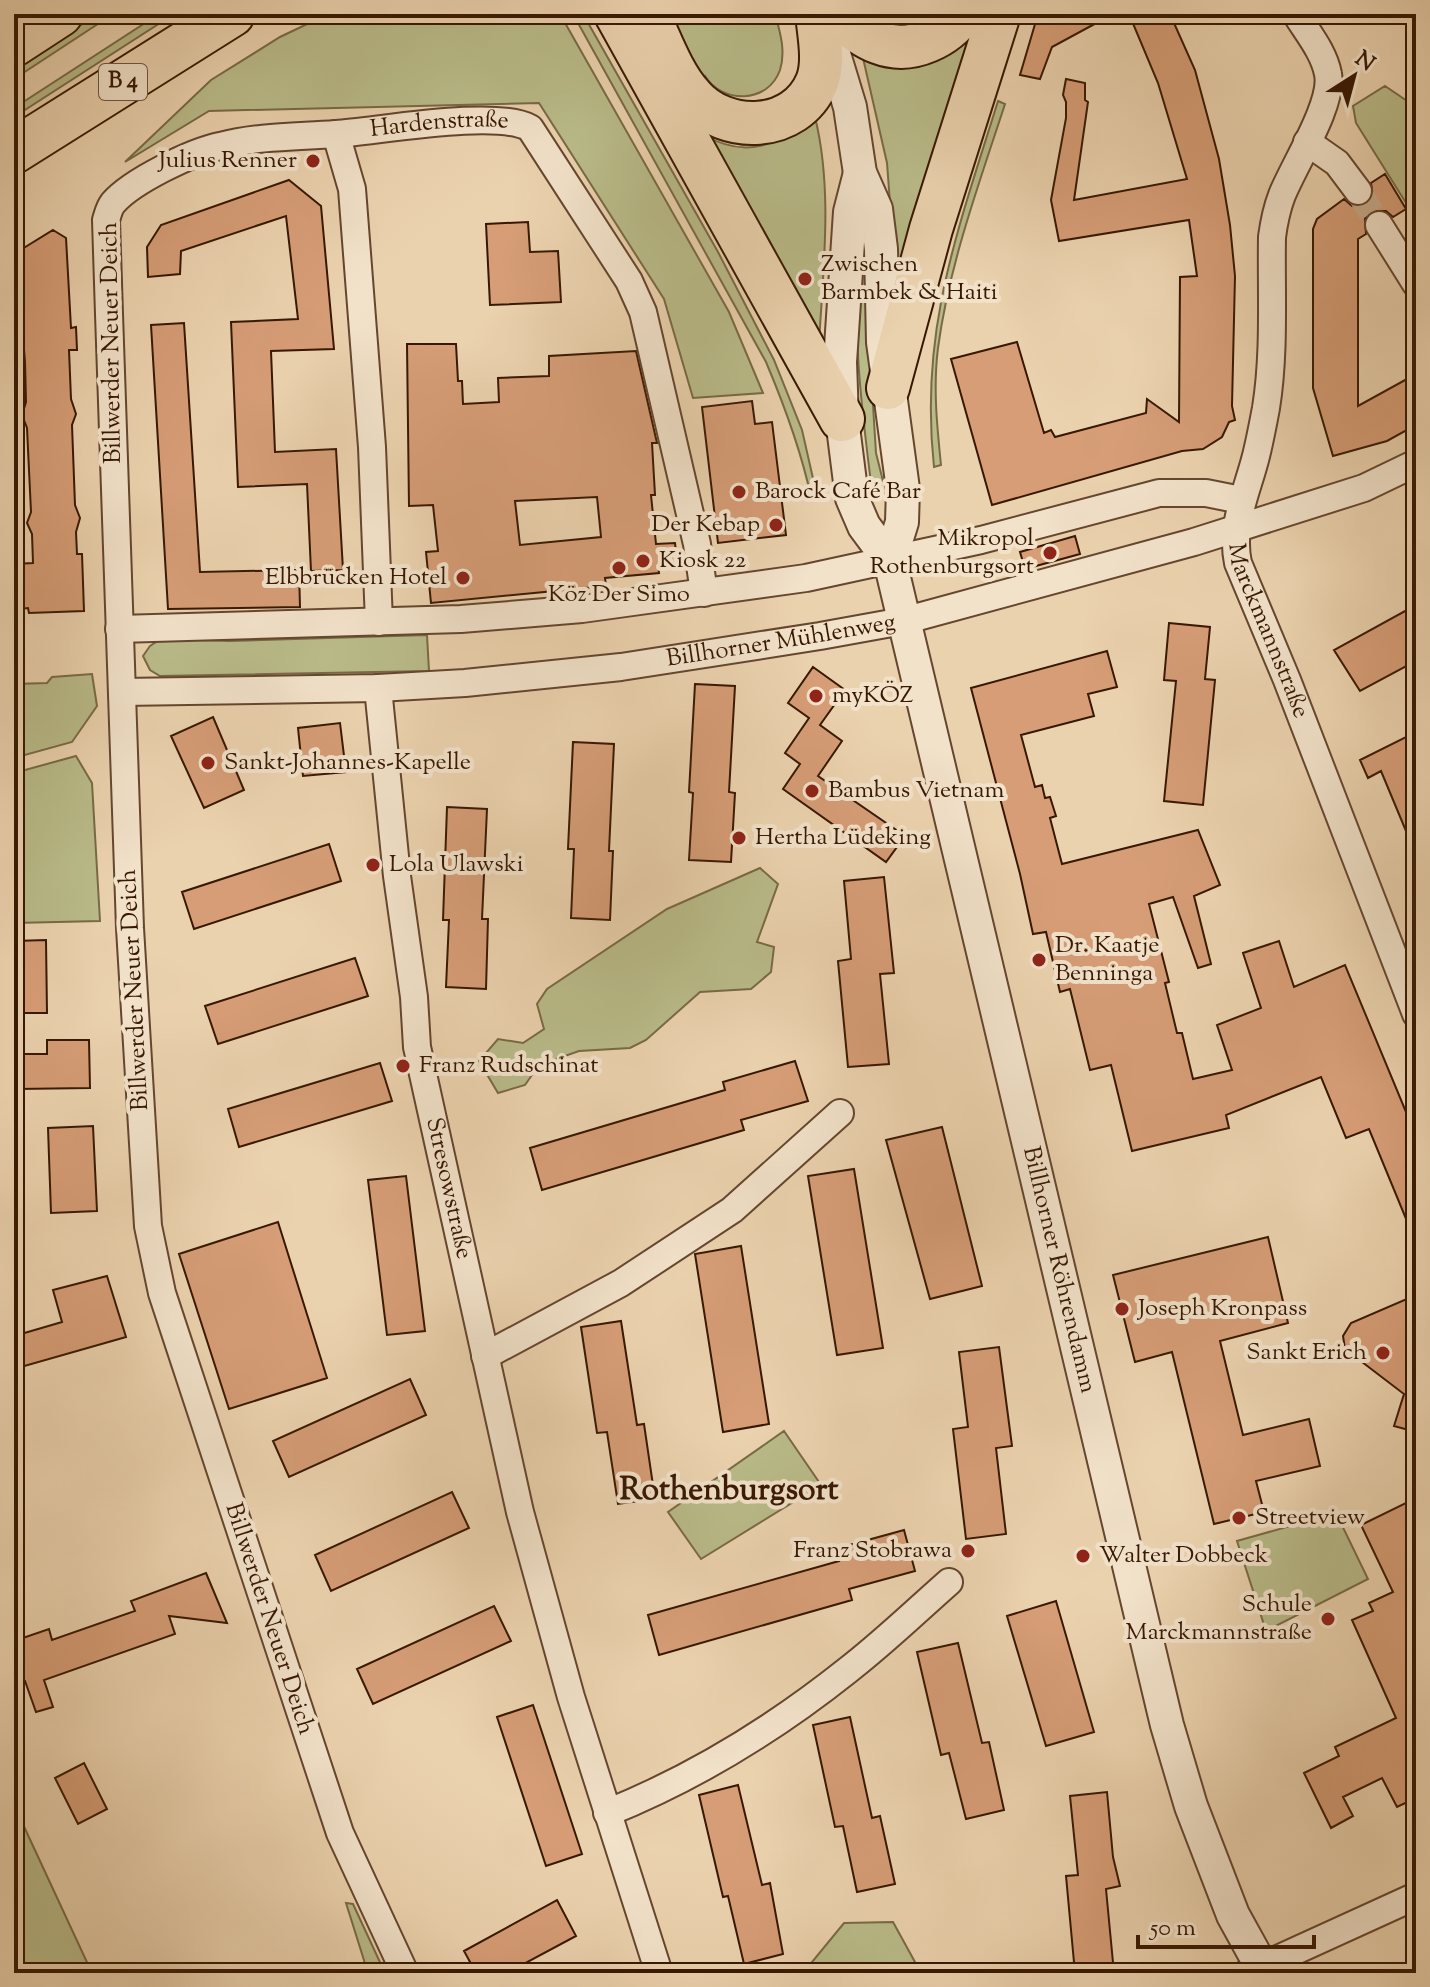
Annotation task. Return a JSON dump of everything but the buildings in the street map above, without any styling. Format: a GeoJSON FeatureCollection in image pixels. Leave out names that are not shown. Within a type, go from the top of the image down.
{"type":"FeatureCollection","features":[{"type":"Feature","properties":{"kind":"highway"},"geometry":{"type":"LineString","coordinates":[[14,44],[60,14]]}},
{"type":"Feature","properties":{"kind":"highway","name":"B 4"},"geometry":{"type":"LineString","coordinates":[[14,151],[232,14]]}},
{"type":"Feature","properties":{"kind":"highway"},"geometry":{"type":"LineString","coordinates":[[617,14],[842,419]]}},
{"type":"Feature","properties":{"kind":"main road"},"geometry":{"type":"LineString","coordinates":[[648,14],[678,76],[692,97],[711,111],[747,124],[783,117],[803,104],[812,91],[821,59],[820,14]]}},
{"type":"Feature","properties":{"kind":"main road"},"geometry":{"type":"LineString","coordinates":[[836,14],[871,40],[900,49],[917,46],[950,29],[962,14]]}},
{"type":"Feature","properties":{"kind":"main road"},"geometry":{"type":"LineString","coordinates":[[888,388],[931,229],[999,14]]}},
{"type":"Feature","properties":{"kind":"street","name":"Billhorner Röhrendamm"},"geometry":{"type":"LineString","coordinates":[[820,14],[850,107],[860,173],[876,209],[883,342],[903,489],[902,522],[890,561]]}},
{"type":"Feature","properties":{"kind":"street","name":"Marckmannstraße"},"geometry":{"type":"LineString","coordinates":[[1296,14],[1317,47],[1328,74],[1322,111],[1282,195],[1275,217],[1266,406],[1256,456],[1241,500],[1236,530],[1238,563],[1287,680],[1416,1014]]}},
{"type":"Feature","properties":{"kind":"street","name":"Hardenstraße"},"geometry":{"type":"LineString","coordinates":[[379,622],[372,447],[352,189],[336,134],[431,123],[509,121],[522,123],[536,133],[629,281],[643,312],[697,544],[704,593]]}},
{"type":"Feature","properties":{"kind":"street","name":"Billwerder Neuer Deich"},"geometry":{"type":"LineString","coordinates":[[336,134],[282,135],[218,146],[168,166],[137,185],[110,207],[106,220],[130,928],[148,1226],[162,1293],[340,1833],[405,1973]]}},
{"type":"Feature","properties":{"kind":"street"},"geometry":{"type":"LineString","coordinates":[[1307,142],[1337,163],[1358,191]]}},
{"type":"Feature","properties":{"kind":"street","name":"Billhorner Röhrendamm"},"geometry":{"type":"LineString","coordinates":[[860,173],[850,212],[840,362],[842,419],[852,498],[864,526],[890,561],[1167,1725],[1196,1820],[1258,1971]]}},
{"type":"Feature","properties":{"kind":"street"},"geometry":{"type":"LineString","coordinates":[[1379,225],[1416,284]]}},
{"type":"Feature","properties":{"kind":"street","name":"Billhorner Mühlenweg"},"geometry":{"type":"LineString","coordinates":[[122,692],[378,688],[465,683],[610,668],[763,646],[903,621],[1236,530],[1364,488],[1416,463]]}},
{"type":"Feature","properties":{"kind":"street"},"geometry":{"type":"LineString","coordinates":[[119,629],[461,619],[582,609],[806,578],[890,561],[1159,493],[1206,493],[1241,500]]}},
{"type":"Feature","properties":{"kind":"street","name":"Stresowstraße"},"geometry":{"type":"LineString","coordinates":[[378,688],[397,876],[414,997],[417,1047],[520,1512],[567,1683],[659,1973]]}},
{"type":"Feature","properties":{"kind":"street"},"geometry":{"type":"LineString","coordinates":[[485,1356],[621,1283],[732,1210],[840,1113]]}},
{"type":"Feature","properties":{"kind":"street"},"geometry":{"type":"LineString","coordinates":[[607,1813],[654,1794],[733,1751],[801,1706],[849,1669],[949,1582]]}},
{"type":"Feature","properties":{"kind":"street"},"geometry":{"type":"LineString","coordinates":[[1258,1971],[1416,1896]]}},
{"type":"Feature","properties":{"kind":"green space"},"geometry":{"type":"Polygon","coordinates":[[[98,14],[113,14],[14,79],[14,68],[98,14]]]}},
{"type":"Feature","properties":{"kind":"green space"},"geometry":{"type":"Polygon","coordinates":[[[159,14],[174,14],[14,117],[14,108],[159,14]]]}},
{"type":"Feature","properties":{"kind":"green space"},"geometry":{"type":"Polygon","coordinates":[[[328,14],[560,14],[729,312],[763,393],[693,398],[664,299],[539,103],[209,111],[125,162],[211,80],[280,37],[328,14]]]}},
{"type":"Feature","properties":{"kind":"green space"},"geometry":{"type":"Polygon","coordinates":[[[573,14],[583,14],[718,252],[774,360],[802,430],[817,496],[811,497],[792,429],[766,362],[573,14]]]}},
{"type":"Feature","properties":{"kind":"green space"},"geometry":{"type":"Polygon","coordinates":[[[665,14],[775,14],[782,56],[774,81],[766,89],[744,96],[722,92],[705,76],[697,81],[665,14]]]}},
{"type":"Feature","properties":{"kind":"green space"},"geometry":{"type":"Polygon","coordinates":[[[972,35],[897,271],[887,163],[863,58],[972,35]]]}},
{"type":"Feature","properties":{"kind":"green space"},"geometry":{"type":"Polygon","coordinates":[[[1385,86],[1416,107],[1416,219],[1356,123],[1353,106],[1385,86]]]}},
{"type":"Feature","properties":{"kind":"green space"},"geometry":{"type":"Polygon","coordinates":[[[998,101],[1005,104],[966,225],[943,317],[936,377],[941,465],[934,467],[931,417],[937,325],[956,237],[998,101]]]}},
{"type":"Feature","properties":{"kind":"green space"},"geometry":{"type":"Polygon","coordinates":[[[815,117],[821,145],[825,201],[819,344],[704,135],[734,147],[762,146],[788,135],[815,117]]]}},
{"type":"Feature","properties":{"kind":"green space"},"geometry":{"type":"Polygon","coordinates":[[[863,244],[876,453],[883,481],[871,483],[857,331],[863,244]]]}},
{"type":"Feature","properties":{"kind":"green space"},"geometry":{"type":"Polygon","coordinates":[[[427,635],[429,671],[160,676],[150,670],[143,656],[150,646],[161,639],[229,641],[427,635]]]}},
{"type":"Feature","properties":{"kind":"green space"},"geometry":{"type":"Polygon","coordinates":[[[92,674],[97,706],[72,742],[14,758],[14,684],[47,683],[52,677],[92,674]]]}},
{"type":"Feature","properties":{"kind":"green space"},"geometry":{"type":"Polygon","coordinates":[[[76,756],[92,783],[100,921],[14,923],[14,773],[76,756]]]}},
{"type":"Feature","properties":{"kind":"green space"},"geometry":{"type":"Polygon","coordinates":[[[760,868],[778,884],[757,942],[774,947],[771,972],[751,989],[700,992],[646,1040],[630,1048],[579,1051],[539,1065],[525,1085],[498,1093],[479,1061],[498,1039],[523,1043],[544,1029],[537,1004],[547,989],[667,909],[760,868]]]}},
{"type":"Feature","properties":{"kind":"green space"},"geometry":{"type":"Polygon","coordinates":[[[784,1431],[821,1485],[701,1559],[668,1512],[784,1431]]]}},
{"type":"Feature","properties":{"kind":"green space"},"geometry":{"type":"Polygon","coordinates":[[[1336,1513],[1368,1579],[1266,1631],[1237,1541],[1336,1513]]]}},
{"type":"Feature","properties":{"kind":"green space"},"geometry":{"type":"Polygon","coordinates":[[[14,1805],[92,1973],[14,1973],[14,1805]]]}},
{"type":"Feature","properties":{"kind":"green space"},"geometry":{"type":"Polygon","coordinates":[[[346,1903],[353,1904],[385,1973],[368,1973],[346,1903]]]}},
{"type":"Feature","properties":{"kind":"green space"},"geometry":{"type":"Polygon","coordinates":[[[893,1922],[915,1962],[902,1973],[803,1973],[844,1923],[893,1922]]]}},
{"type":"Feature","properties":{"kind":"tunnel"},"geometry":{"type":"LineString","coordinates":[[1358,191],[1379,225]]}},
{"type":"Feature","properties":{"kind":"place","name":"Julius Renner"},"geometry":{"type":"Point","coordinates":[313,161]}},
{"type":"Feature","properties":{"kind":"place","name":"Zwischen Barmbek & Haiti"},"geometry":{"type":"Point","coordinates":[805,279]}},
{"type":"Feature","properties":{"kind":"place","name":"Barock Café Bar"},"geometry":{"type":"Point","coordinates":[739,492]}},
{"type":"Feature","properties":{"kind":"place","name":"Der Kebap"},"geometry":{"type":"Point","coordinates":[776,525]}},
{"type":"Feature","properties":{"kind":"place","name":"Mikropol Rothenburgsort"},"geometry":{"type":"Point","coordinates":[1050,553]}},
{"type":"Feature","properties":{"kind":"place","name":"Kiosk 22"},"geometry":{"type":"Point","coordinates":[643,561]}},
{"type":"Feature","properties":{"kind":"place","name":"Köz Der Simo"},"geometry":{"type":"Point","coordinates":[619,568]}},
{"type":"Feature","properties":{"kind":"place","name":"Elbbrücken Hotel"},"geometry":{"type":"Point","coordinates":[463,578]}},
{"type":"Feature","properties":{"kind":"place","name":"myKÖZ"},"geometry":{"type":"Point","coordinates":[816,696]}},
{"type":"Feature","properties":{"kind":"place","name":"Sankt-Johannes-Kapelle"},"geometry":{"type":"Point","coordinates":[208,763]}},
{"type":"Feature","properties":{"kind":"place","name":"Bambus Vietnam"},"geometry":{"type":"Point","coordinates":[812,791]}},
{"type":"Feature","properties":{"kind":"place","name":"Hertha Lüdeking"},"geometry":{"type":"Point","coordinates":[739,838]}},
{"type":"Feature","properties":{"kind":"place","name":"Lola Ulawski"},"geometry":{"type":"Point","coordinates":[373,865]}},
{"type":"Feature","properties":{"kind":"place","name":"Dr. Kaatje Benninga"},"geometry":{"type":"Point","coordinates":[1039,960]}},
{"type":"Feature","properties":{"kind":"place","name":"Franz Rudschinat"},"geometry":{"type":"Point","coordinates":[403,1066]}},
{"type":"Feature","properties":{"kind":"place","name":"Joseph Kronpass"},"geometry":{"type":"Point","coordinates":[1122,1309]}},
{"type":"Feature","properties":{"kind":"place","name":"Sankt Erich"},"geometry":{"type":"Point","coordinates":[1383,1353]}},
{"type":"Feature","properties":{"kind":"place","name":"Streetview"},"geometry":{"type":"Point","coordinates":[1239,1518]}},
{"type":"Feature","properties":{"kind":"place","name":"Franz Stobrawa"},"geometry":{"type":"Point","coordinates":[968,1551]}},
{"type":"Feature","properties":{"kind":"place","name":"Walter Dobbeck"},"geometry":{"type":"Point","coordinates":[1083,1556]}},
{"type":"Feature","properties":{"kind":"place","name":"Schule Marckmannstraße"},"geometry":{"type":"Point","coordinates":[1328,1619]}},
{"type":"Feature","properties":{"kind":"district","name":"Rothenburgsort"},"geometry":{"type":"Point","coordinates":[729,1491]}}]}
